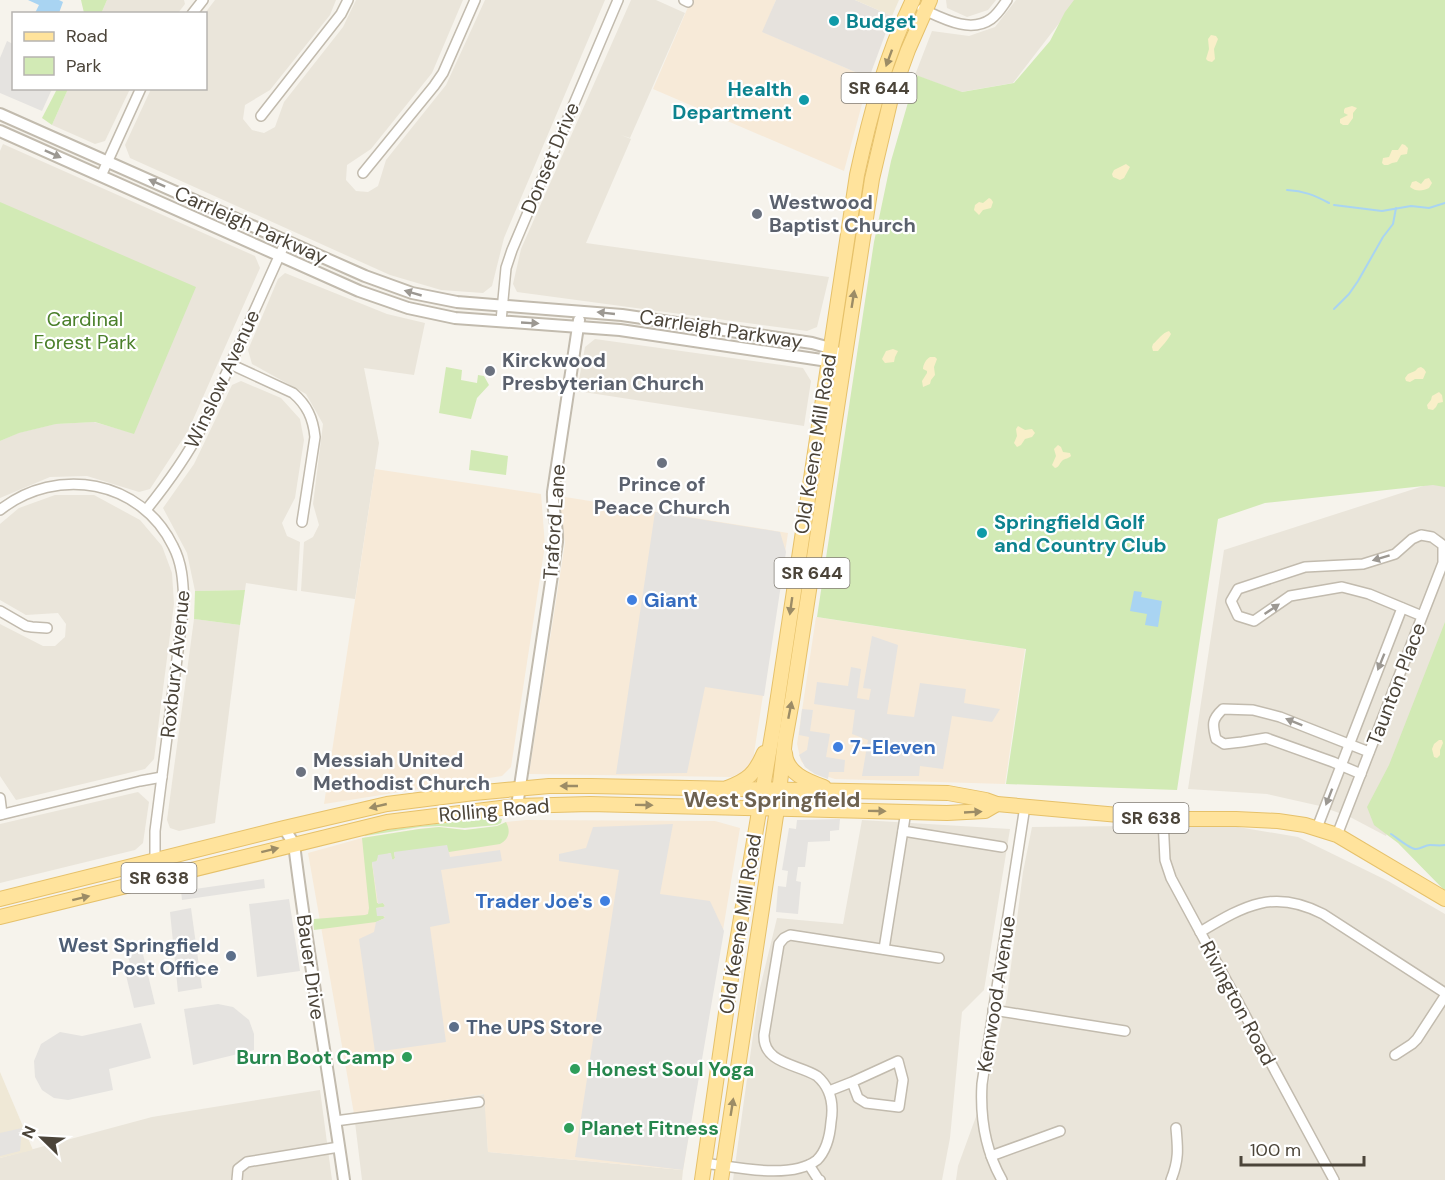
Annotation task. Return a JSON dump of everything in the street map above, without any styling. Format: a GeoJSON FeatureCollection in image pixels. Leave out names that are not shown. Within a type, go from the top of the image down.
{"type":"FeatureCollection","features":[{"type":"Feature","properties":{"kind":"main road","name":"Old Keene Mill Road"},"geometry":{"type":"LineString","coordinates":[[702,1180],[732,971],[772,733],[855,186],[874,102],[912,2]]}},
{"type":"Feature","properties":{"kind":"main road","name":"Old Keene Mill Road"},"geometry":{"type":"LineString","coordinates":[[721,1180],[777,809],[785,741],[866,213],[878,149],[892,94],[927,5]]}},
{"type":"Feature","properties":{"kind":"main road"},"geometry":{"type":"LineString","coordinates":[[723,789],[741,783],[751,775],[772,733]]}},
{"type":"Feature","properties":{"kind":"main road"},"geometry":{"type":"LineString","coordinates":[[785,741],[785,757],[789,766],[805,780],[834,791]]}},
{"type":"Feature","properties":{"kind":"main road","name":"Rolling Road"},"geometry":{"type":"LineString","coordinates":[[0,899],[387,804],[519,788],[591,786],[948,793],[997,804],[1163,819],[1278,821],[1317,828],[1337,835],[1445,899]]}},
{"type":"Feature","properties":{"kind":"main road","name":"Rolling Road"},"geometry":{"type":"LineString","coordinates":[[0,917],[387,822],[455,813],[517,806],[590,804],[947,813],[985,811],[997,804]]}},
{"type":"Feature","properties":{"kind":"street"},"geometry":{"type":"LineString","coordinates":[[194,12],[203,0]]}},
{"type":"Feature","properties":{"kind":"street"},"geometry":{"type":"LineString","coordinates":[[261,116],[341,14],[348,0]]}},
{"type":"Feature","properties":{"kind":"street"},"geometry":{"type":"LineString","coordinates":[[363,173],[434,86],[443,72],[475,0]]}},
{"type":"Feature","properties":{"kind":"street","name":"Donset Drive"},"geometry":{"type":"LineString","coordinates":[[501,321],[506,268],[512,250],[618,0]]}},
{"type":"Feature","properties":{"kind":"street"},"geometry":{"type":"LineString","coordinates":[[912,2],[927,5],[957,23],[970,26],[992,18],[1007,0]]}},
{"type":"Feature","properties":{"kind":"street"},"geometry":{"type":"LineString","coordinates":[[101,176],[140,90]]}},
{"type":"Feature","properties":{"kind":"street","name":"Carrleigh Parkway"},"geometry":{"type":"LineString","coordinates":[[0,114],[365,276],[412,293],[457,302],[580,311],[676,322],[802,341],[829,354]]}},
{"type":"Feature","properties":{"kind":"street","name":"Carrleigh Parkway"},"geometry":{"type":"LineString","coordinates":[[0,131],[359,291],[408,308],[455,318],[578,326],[844,356]]}},
{"type":"Feature","properties":{"kind":"street","name":"Winslow Avenue"},"geometry":{"type":"LineString","coordinates":[[146,510],[188,454],[286,241]]}},
{"type":"Feature","properties":{"kind":"street","name":"Traford Lane"},"geometry":{"type":"LineString","coordinates":[[517,806],[556,542],[553,492],[580,311]]}},
{"type":"Feature","properties":{"kind":"street"},"geometry":{"type":"LineString","coordinates":[[230,364],[293,393],[310,414],[315,437],[302,522]]}},
{"type":"Feature","properties":{"kind":"street","name":"Roxbury Avenue"},"geometry":{"type":"LineString","coordinates":[[0,510],[33,491],[61,484],[92,485],[119,493],[146,510],[169,537],[178,558],[183,578],[184,604],[156,831],[155,879]]}},
{"type":"Feature","properties":{"kind":"street","name":"Taunton Place"},"geometry":{"type":"LineString","coordinates":[[1317,828],[1402,608],[1369,594],[1342,587],[1290,596],[1254,621],[1238,616],[1231,601],[1238,589],[1305,567],[1363,564],[1395,554],[1420,535],[1432,537],[1443,546],[1443,563],[1337,835]]}},
{"type":"Feature","properties":{"kind":"street"},"geometry":{"type":"LineString","coordinates":[[1402,608],[1422,616]]}},
{"type":"Feature","properties":{"kind":"street"},"geometry":{"type":"LineString","coordinates":[[0,611],[26,626],[47,628]]}},
{"type":"Feature","properties":{"kind":"street"},"geometry":{"type":"LineString","coordinates":[[1361,774],[1266,738],[1224,744],[1216,739],[1212,726],[1216,715],[1223,709],[1253,710],[1280,717],[1369,752]]}},
{"type":"Feature","properties":{"kind":"street"},"geometry":{"type":"LineString","coordinates":[[0,798],[1,815],[140,780],[162,777]]}},
{"type":"Feature","properties":{"kind":"street","name":"Kenwood Avenue"},"geometry":{"type":"LineString","coordinates":[[1002,1180],[984,1134],[982,1084],[1025,806]]}},
{"type":"Feature","properties":{"kind":"street"},"geometry":{"type":"LineString","coordinates":[[884,949],[906,811]]}},
{"type":"Feature","properties":{"kind":"street","name":"Rivington Road"},"geometry":{"type":"LineString","coordinates":[[1163,819],[1164,851],[1168,870],[1334,1180]]}},
{"type":"Feature","properties":{"kind":"street","name":"Bauer Drive"},"geometry":{"type":"LineString","coordinates":[[284,828],[294,844],[344,1180]]}},
{"type":"Feature","properties":{"kind":"street"},"geometry":{"type":"LineString","coordinates":[[903,831],[1002,847]]}},
{"type":"Feature","properties":{"kind":"street"},"geometry":{"type":"LineString","coordinates":[[1200,932],[1254,904],[1275,900],[1310,907],[1323,914],[1445,994],[1412,1044],[1395,1055]]}},
{"type":"Feature","properties":{"kind":"street"},"geometry":{"type":"LineString","coordinates":[[704,1163],[723,1165],[753,1175],[787,1172],[816,1161],[827,1143],[832,1107],[829,1091],[817,1076],[773,1057],[765,1046],[764,1035],[779,944],[784,938],[790,935],[939,958]]}},
{"type":"Feature","properties":{"kind":"street"},"geometry":{"type":"LineString","coordinates":[[993,1010],[1125,1031]]}},
{"type":"Feature","properties":{"kind":"street"},"geometry":{"type":"LineString","coordinates":[[829,1091],[898,1061],[903,1080],[899,1107],[866,1103],[858,1098],[852,1082]]}},
{"type":"Feature","properties":{"kind":"street"},"geometry":{"type":"LineString","coordinates":[[335,1121],[480,1102]]}},
{"type":"Feature","properties":{"kind":"street"},"geometry":{"type":"LineString","coordinates":[[1171,1180],[1178,1157],[1176,1128]]}},
{"type":"Feature","properties":{"kind":"street"},"geometry":{"type":"LineString","coordinates":[[991,1156],[1060,1131]]}},
{"type":"Feature","properties":{"kind":"street"},"geometry":{"type":"LineString","coordinates":[[237,1180],[238,1169],[247,1162],[339,1148]]}},
{"type":"Feature","properties":{"kind":"street"},"geometry":{"type":"LineString","coordinates":[[809,1165],[819,1180]]}},
{"type":"Feature","properties":{"kind":"shaded area"},"geometry":{"type":"Polygon","coordinates":[[[107,0],[184,0],[185,4],[179,12],[102,12],[107,0]]]}},
{"type":"Feature","properties":{"kind":"shaded area"},"geometry":{"type":"Polygon","coordinates":[[[215,0],[336,0],[330,15],[270,90],[245,105],[243,119],[252,130],[264,133],[275,127],[284,102],[343,27],[356,0],[463,0],[432,73],[371,149],[347,165],[346,180],[356,191],[368,192],[378,186],[386,160],[446,85],[485,0],[605,0],[504,238],[492,286],[483,293],[441,290],[390,275],[130,158],[125,145],[151,90],[207,90],[206,12],[215,0]]]}},
{"type":"Feature","properties":{"kind":"shaded area"},"geometry":{"type":"Polygon","coordinates":[[[631,0],[656,0],[685,13],[630,138],[621,135],[631,139],[586,243],[829,277],[817,327],[807,331],[517,292],[513,284],[521,249],[631,0]]]}},
{"type":"Feature","properties":{"kind":"shaded area"},"geometry":{"type":"Polygon","coordinates":[[[691,0],[776,0],[763,32],[869,78],[844,171],[653,89],[691,0]]]}},
{"type":"Feature","properties":{"kind":"shaded area"},"geometry":{"type":"Polygon","coordinates":[[[776,0],[855,0],[892,16],[869,78],[762,32],[776,0]]]}},
{"type":"Feature","properties":{"kind":"shaded area"},"geometry":{"type":"Polygon","coordinates":[[[855,0],[899,0],[892,16],[855,0]]]}},
{"type":"Feature","properties":{"kind":"shaded area"},"geometry":{"type":"Polygon","coordinates":[[[946,0],[996,0],[988,10],[967,17],[947,8],[946,0]]]}},
{"type":"Feature","properties":{"kind":"shaded area"},"geometry":{"type":"Polygon","coordinates":[[[1016,0],[1077,0],[1013,83],[961,92],[915,75],[932,31],[969,36],[995,27],[1016,0]]]}},
{"type":"Feature","properties":{"kind":"shaded area"},"geometry":{"type":"Polygon","coordinates":[[[7,41],[12,44],[12,90],[52,90],[42,111],[0,93],[0,58],[7,41]]]}},
{"type":"Feature","properties":{"kind":"shaded area"},"geometry":{"type":"Polygon","coordinates":[[[68,90],[130,90],[105,141],[95,144],[52,125],[68,90]]]}},
{"type":"Feature","properties":{"kind":"shaded area"},"geometry":{"type":"Polygon","coordinates":[[[3,144],[255,256],[260,268],[188,431],[150,489],[139,492],[87,476],[50,477],[0,498],[0,441],[18,433],[55,424],[94,422],[133,433],[0,202],[0,151],[3,144]]]}},
{"type":"Feature","properties":{"kind":"shaded area"},"geometry":{"type":"Polygon","coordinates":[[[285,273],[387,314],[425,323],[414,375],[364,368],[379,443],[355,599],[301,591],[304,542],[313,537],[319,525],[313,504],[323,424],[306,394],[252,364],[248,350],[278,279],[285,273]]]}},
{"type":"Feature","properties":{"kind":"shaded area"},"geometry":{"type":"Polygon","coordinates":[[[595,339],[803,368],[811,381],[804,426],[577,391],[585,347],[595,339]]]}},
{"type":"Feature","properties":{"kind":"shaded area"},"geometry":{"type":"Polygon","coordinates":[[[241,381],[281,398],[300,419],[304,440],[295,498],[282,523],[287,536],[300,542],[297,591],[246,583],[245,590],[195,591],[187,553],[163,508],[194,464],[232,385],[241,381]]]}},
{"type":"Feature","properties":{"kind":"shaded area"},"geometry":{"type":"Polygon","coordinates":[[[375,469],[541,494],[545,545],[511,767],[502,776],[324,804],[375,469]]]}},
{"type":"Feature","properties":{"kind":"shaded area"},"geometry":{"type":"Polygon","coordinates":[[[1445,479],[1445,685],[1386,836],[1350,817],[1320,806],[1267,794],[1188,789],[1224,550],[1445,479]]]}},
{"type":"Feature","properties":{"kind":"shaded area"},"geometry":{"type":"Polygon","coordinates":[[[55,495],[94,495],[140,520],[162,546],[172,573],[174,604],[154,759],[145,769],[16,800],[0,776],[0,624],[43,646],[55,646],[65,637],[66,624],[58,613],[26,615],[0,600],[0,524],[19,508],[55,495]]]}},
{"type":"Feature","properties":{"kind":"shaded area"},"geometry":{"type":"Polygon","coordinates":[[[559,496],[788,533],[753,760],[743,772],[731,777],[529,774],[565,543],[559,496]]]}},
{"type":"Feature","properties":{"kind":"shaded area"},"geometry":{"type":"Polygon","coordinates":[[[655,512],[780,532],[786,552],[764,696],[705,687],[687,773],[616,774],[655,512]]]}},
{"type":"Feature","properties":{"kind":"shaded area"},"geometry":{"type":"Polygon","coordinates":[[[816,617],[1025,649],[1005,784],[835,779],[810,771],[801,761],[797,744],[816,617]]]}},
{"type":"Feature","properties":{"kind":"shaded area"},"geometry":{"type":"Polygon","coordinates":[[[194,619],[240,625],[215,823],[179,831],[170,828],[167,820],[194,619]]]}},
{"type":"Feature","properties":{"kind":"shaded area"},"geometry":{"type":"Polygon","coordinates":[[[872,636],[898,645],[887,714],[914,717],[920,683],[966,689],[964,703],[1000,709],[992,722],[952,716],[943,769],[920,766],[919,776],[862,776],[868,740],[852,734],[855,710],[814,704],[817,682],[848,686],[851,667],[861,669],[857,698],[869,700],[871,689],[863,688],[872,636]]]}},
{"type":"Feature","properties":{"kind":"shaded area"},"geometry":{"type":"Polygon","coordinates":[[[802,709],[813,710],[810,731],[830,734],[826,757],[845,760],[844,772],[829,772],[828,779],[805,767],[799,755],[807,750],[809,737],[799,735],[802,709]]]}},
{"type":"Feature","properties":{"kind":"shaded area"},"geometry":{"type":"Polygon","coordinates":[[[138,792],[149,802],[143,843],[135,850],[0,883],[0,824],[138,792]]]}},
{"type":"Feature","properties":{"kind":"shaded area"},"geometry":{"type":"Polygon","coordinates":[[[840,819],[839,830],[830,831],[830,841],[808,842],[805,867],[798,867],[796,881],[801,882],[798,914],[776,912],[778,886],[786,887],[788,871],[782,870],[789,828],[796,829],[797,820],[840,819]]]}},
{"type":"Feature","properties":{"kind":"shaded area"},"geometry":{"type":"Polygon","coordinates":[[[526,820],[715,821],[740,828],[683,1170],[488,1152],[484,1094],[354,1114],[308,853],[362,838],[419,829],[439,827],[465,830],[497,827],[506,822],[526,820]]]}},
{"type":"Feature","properties":{"kind":"shaded area"},"geometry":{"type":"Polygon","coordinates":[[[862,820],[1010,829],[984,990],[962,1012],[950,1138],[942,1180],[733,1180],[759,992],[777,918],[843,924],[862,820]]]}},
{"type":"Feature","properties":{"kind":"shaded area"},"geometry":{"type":"Polygon","coordinates":[[[673,824],[660,894],[710,901],[724,931],[683,1170],[575,1157],[619,870],[559,861],[559,854],[586,848],[593,827],[673,824]]]}},
{"type":"Feature","properties":{"kind":"shaded area"},"geometry":{"type":"Polygon","coordinates":[[[1226,825],[1298,837],[1388,881],[1445,914],[1445,1180],[956,1180],[958,1166],[989,1081],[1007,997],[1023,872],[1032,827],[1226,825]]]}},
{"type":"Feature","properties":{"kind":"shaded area"},"geometry":{"type":"Polygon","coordinates":[[[447,845],[450,857],[500,850],[502,861],[441,870],[450,923],[430,927],[446,1042],[375,1052],[359,939],[374,932],[376,922],[385,918],[377,916],[376,908],[385,906],[383,903],[378,904],[372,862],[377,861],[378,855],[391,853],[393,860],[394,852],[447,845]]]}},
{"type":"Feature","properties":{"kind":"shaded area"},"geometry":{"type":"Polygon","coordinates":[[[264,879],[265,888],[182,900],[181,891],[264,879]]]}},
{"type":"Feature","properties":{"kind":"shaded area"},"geometry":{"type":"Polygon","coordinates":[[[289,899],[300,971],[257,977],[249,904],[289,899]]]}},
{"type":"Feature","properties":{"kind":"shaded area"},"geometry":{"type":"Polygon","coordinates":[[[191,908],[202,988],[178,992],[170,912],[191,908]]]}},
{"type":"Feature","properties":{"kind":"shaded area"},"geometry":{"type":"Polygon","coordinates":[[[142,950],[155,1004],[134,1008],[124,967],[130,964],[128,956],[142,950]]]}},
{"type":"Feature","properties":{"kind":"shaded area"},"geometry":{"type":"Polygon","coordinates":[[[218,1004],[233,1007],[249,1020],[254,1034],[254,1050],[193,1065],[184,1009],[218,1004]]]}},
{"type":"Feature","properties":{"kind":"shaded area"},"geometry":{"type":"Polygon","coordinates":[[[141,1023],[151,1058],[109,1069],[113,1090],[68,1100],[54,1098],[42,1090],[35,1077],[34,1061],[41,1044],[60,1032],[82,1036],[141,1023]]]}},
{"type":"Feature","properties":{"kind":"shaded area"},"geometry":{"type":"Polygon","coordinates":[[[0,1072],[33,1150],[0,1158],[0,1072]]]}},
{"type":"Feature","properties":{"kind":"shaded area"},"geometry":{"type":"Polygon","coordinates":[[[320,1090],[332,1180],[0,1180],[0,1158],[152,1117],[320,1090]]]}},
{"type":"Feature","properties":{"kind":"shaded area"},"geometry":{"type":"Polygon","coordinates":[[[485,1094],[488,1152],[683,1170],[682,1180],[362,1180],[354,1114],[485,1094]]]}},
{"type":"Feature","properties":{"kind":"shaded area"},"geometry":{"type":"Polygon","coordinates":[[[22,1128],[20,1151],[0,1156],[0,1133],[22,1128]]]}},
{"type":"Feature","properties":{"kind":"green space"},"geometry":{"type":"Polygon","coordinates":[[[81,0],[107,0],[102,12],[84,12],[81,0]]]}},
{"type":"Feature","properties":{"kind":"green space"},"geometry":{"type":"Polygon","coordinates":[[[1074,0],[1445,0],[1445,487],[1433,485],[1265,503],[1218,519],[1177,790],[1006,784],[1026,649],[817,617],[874,242],[891,161],[916,75],[962,92],[1014,83],[1050,41],[1074,0]]]}},
{"type":"Feature","properties":{"kind":"green space"},"geometry":{"type":"Polygon","coordinates":[[[56,90],[68,90],[52,125],[42,118],[56,90]]]}},
{"type":"Feature","properties":{"kind":"green space","name":"Cardinal Forest Park"},"geometry":{"type":"Polygon","coordinates":[[[0,202],[196,287],[134,434],[95,422],[56,424],[19,433],[0,441],[0,202]]]}},
{"type":"Feature","properties":{"kind":"green space"},"geometry":{"type":"Polygon","coordinates":[[[446,367],[462,370],[461,380],[477,383],[478,375],[484,376],[489,385],[477,398],[471,419],[439,413],[446,367]]]}},
{"type":"Feature","properties":{"kind":"green space"},"geometry":{"type":"Polygon","coordinates":[[[471,450],[508,456],[506,475],[469,470],[471,450]]]}},
{"type":"Feature","properties":{"kind":"green space"},"geometry":{"type":"Polygon","coordinates":[[[245,590],[240,625],[194,619],[195,591],[245,590]]]}},
{"type":"Feature","properties":{"kind":"green space"},"geometry":{"type":"Polygon","coordinates":[[[1445,622],[1445,891],[1398,843],[1374,825],[1367,807],[1389,765],[1445,622]]]}},
{"type":"Feature","properties":{"kind":"green space"},"geometry":{"type":"Polygon","coordinates":[[[494,817],[502,819],[501,823],[464,828],[420,827],[364,835],[376,831],[494,817]]]}},
{"type":"Feature","properties":{"kind":"green space"},"geometry":{"type":"Polygon","coordinates":[[[506,822],[508,834],[500,844],[449,852],[447,846],[394,853],[393,860],[390,853],[378,858],[372,863],[377,903],[383,903],[385,906],[376,908],[385,918],[376,922],[314,930],[314,919],[368,914],[362,838],[439,827],[465,830],[497,826],[506,822]]]}},
{"type":"Feature","properties":{"kind":"sand"},"geometry":{"type":"Polygon","coordinates":[[[1211,35],[1218,39],[1214,49],[1215,59],[1212,62],[1206,59],[1209,49],[1208,39],[1211,35]]]}},
{"type":"Feature","properties":{"kind":"sand"},"geometry":{"type":"Polygon","coordinates":[[[1352,106],[1357,108],[1353,113],[1353,118],[1348,125],[1343,125],[1340,119],[1348,115],[1344,113],[1344,110],[1352,106]]]}},
{"type":"Feature","properties":{"kind":"sand"},"geometry":{"type":"Polygon","coordinates":[[[1402,144],[1408,148],[1407,154],[1401,155],[1397,162],[1384,165],[1383,158],[1389,157],[1392,150],[1398,150],[1402,144]]]}},
{"type":"Feature","properties":{"kind":"sand"},"geometry":{"type":"Polygon","coordinates":[[[1126,164],[1130,167],[1124,178],[1120,180],[1113,177],[1114,170],[1126,164]]]}},
{"type":"Feature","properties":{"kind":"sand"},"geometry":{"type":"Polygon","coordinates":[[[1429,178],[1432,183],[1429,188],[1415,190],[1410,187],[1412,182],[1416,181],[1421,184],[1429,178]]]}},
{"type":"Feature","properties":{"kind":"sand"},"geometry":{"type":"Polygon","coordinates":[[[989,198],[993,202],[991,208],[983,210],[979,215],[974,210],[975,205],[989,198]]]}},
{"type":"Feature","properties":{"kind":"sand"},"geometry":{"type":"Polygon","coordinates":[[[1169,331],[1171,334],[1167,341],[1158,351],[1153,351],[1153,344],[1169,331]]]}},
{"type":"Feature","properties":{"kind":"sand"},"geometry":{"type":"Polygon","coordinates":[[[893,349],[898,351],[894,362],[885,363],[882,359],[886,351],[893,349]]]}},
{"type":"Feature","properties":{"kind":"sand"},"geometry":{"type":"Polygon","coordinates":[[[930,357],[937,359],[934,367],[935,375],[930,384],[923,387],[922,381],[927,371],[923,369],[930,357]]]}},
{"type":"Feature","properties":{"kind":"sand"},"geometry":{"type":"Polygon","coordinates":[[[1421,367],[1426,372],[1423,379],[1406,381],[1408,374],[1421,367]]]}},
{"type":"Feature","properties":{"kind":"sand"},"geometry":{"type":"Polygon","coordinates":[[[1439,392],[1443,402],[1438,403],[1433,410],[1428,409],[1427,405],[1432,396],[1439,392]]]}},
{"type":"Feature","properties":{"kind":"sand"},"geometry":{"type":"Polygon","coordinates":[[[1018,426],[1025,430],[1032,429],[1035,433],[1017,447],[1014,443],[1018,426]]]}},
{"type":"Feature","properties":{"kind":"sand"},"geometry":{"type":"Polygon","coordinates":[[[1058,445],[1063,452],[1070,453],[1071,456],[1055,468],[1052,465],[1056,456],[1054,449],[1058,445]]]}},
{"type":"Feature","properties":{"kind":"sand"},"geometry":{"type":"Polygon","coordinates":[[[1439,740],[1443,743],[1437,758],[1434,757],[1432,749],[1439,740]]]}},
{"type":"Feature","properties":{"kind":"water"},"geometry":{"type":"Polygon","coordinates":[[[28,0],[63,2],[59,12],[36,12],[39,5],[28,0]]]}},
{"type":"Feature","properties":{"kind":"water"},"geometry":{"type":"Polygon","coordinates":[[[1134,591],[1142,592],[1141,597],[1162,601],[1158,627],[1145,625],[1147,614],[1130,611],[1134,591]]]}},
{"type":"Feature","properties":{"kind":"waterway"},"geometry":{"type":"LineString","coordinates":[[1287,190],[1309,194],[1329,203]]}},
{"type":"Feature","properties":{"kind":"waterway"},"geometry":{"type":"LineString","coordinates":[[1334,205],[1382,211],[1411,206],[1429,208],[1445,203]]}},
{"type":"Feature","properties":{"kind":"waterway"},"geometry":{"type":"LineString","coordinates":[[1334,309],[1349,294],[1393,224],[1396,208]]}},
{"type":"Feature","properties":{"kind":"waterway"},"geometry":{"type":"LineString","coordinates":[[1391,834],[1414,849],[1428,845],[1445,845]]}},
{"type":"Feature","properties":{"kind":"place","name":"Budget"},"geometry":{"type":"Point","coordinates":[834,21]}},
{"type":"Feature","properties":{"kind":"place","name":"Health Department"},"geometry":{"type":"Point","coordinates":[804,100]}},
{"type":"Feature","properties":{"kind":"place","name":"Westwood Baptist Church"},"geometry":{"type":"Point","coordinates":[757,214]}},
{"type":"Feature","properties":{"kind":"place","name":"Kirckwood Presbyterian Church"},"geometry":{"type":"Point","coordinates":[490,371]}},
{"type":"Feature","properties":{"kind":"place","name":"Prince of Peace Church"},"geometry":{"type":"Point","coordinates":[662,463]}},
{"type":"Feature","properties":{"kind":"place","name":"Springfield Golf and Country Club"},"geometry":{"type":"Point","coordinates":[982,533]}},
{"type":"Feature","properties":{"kind":"place","name":"Giant"},"geometry":{"type":"Point","coordinates":[632,600]}},
{"type":"Feature","properties":{"kind":"place","name":"7-Eleven"},"geometry":{"type":"Point","coordinates":[838,747]}},
{"type":"Feature","properties":{"kind":"place","name":"Messiah United Methodist Church"},"geometry":{"type":"Point","coordinates":[301,772]}},
{"type":"Feature","properties":{"kind":"place","name":"Trader Joe's"},"geometry":{"type":"Point","coordinates":[605,901]}},
{"type":"Feature","properties":{"kind":"place","name":"West Springfield Post Office"},"geometry":{"type":"Point","coordinates":[231,956]}},
{"type":"Feature","properties":{"kind":"place","name":"The UPS Store"},"geometry":{"type":"Point","coordinates":[454,1027]}},
{"type":"Feature","properties":{"kind":"place","name":"Burn Boot Camp"},"geometry":{"type":"Point","coordinates":[407,1057]}},
{"type":"Feature","properties":{"kind":"place","name":"Honest Soul Yoga"},"geometry":{"type":"Point","coordinates":[575,1069]}},
{"type":"Feature","properties":{"kind":"place","name":"Planet Fitness"},"geometry":{"type":"Point","coordinates":[569,1128]}},
{"type":"Feature","properties":{"kind":"district","name":"West Springfield"},"geometry":{"type":"Point","coordinates":[772,799]}}]}
